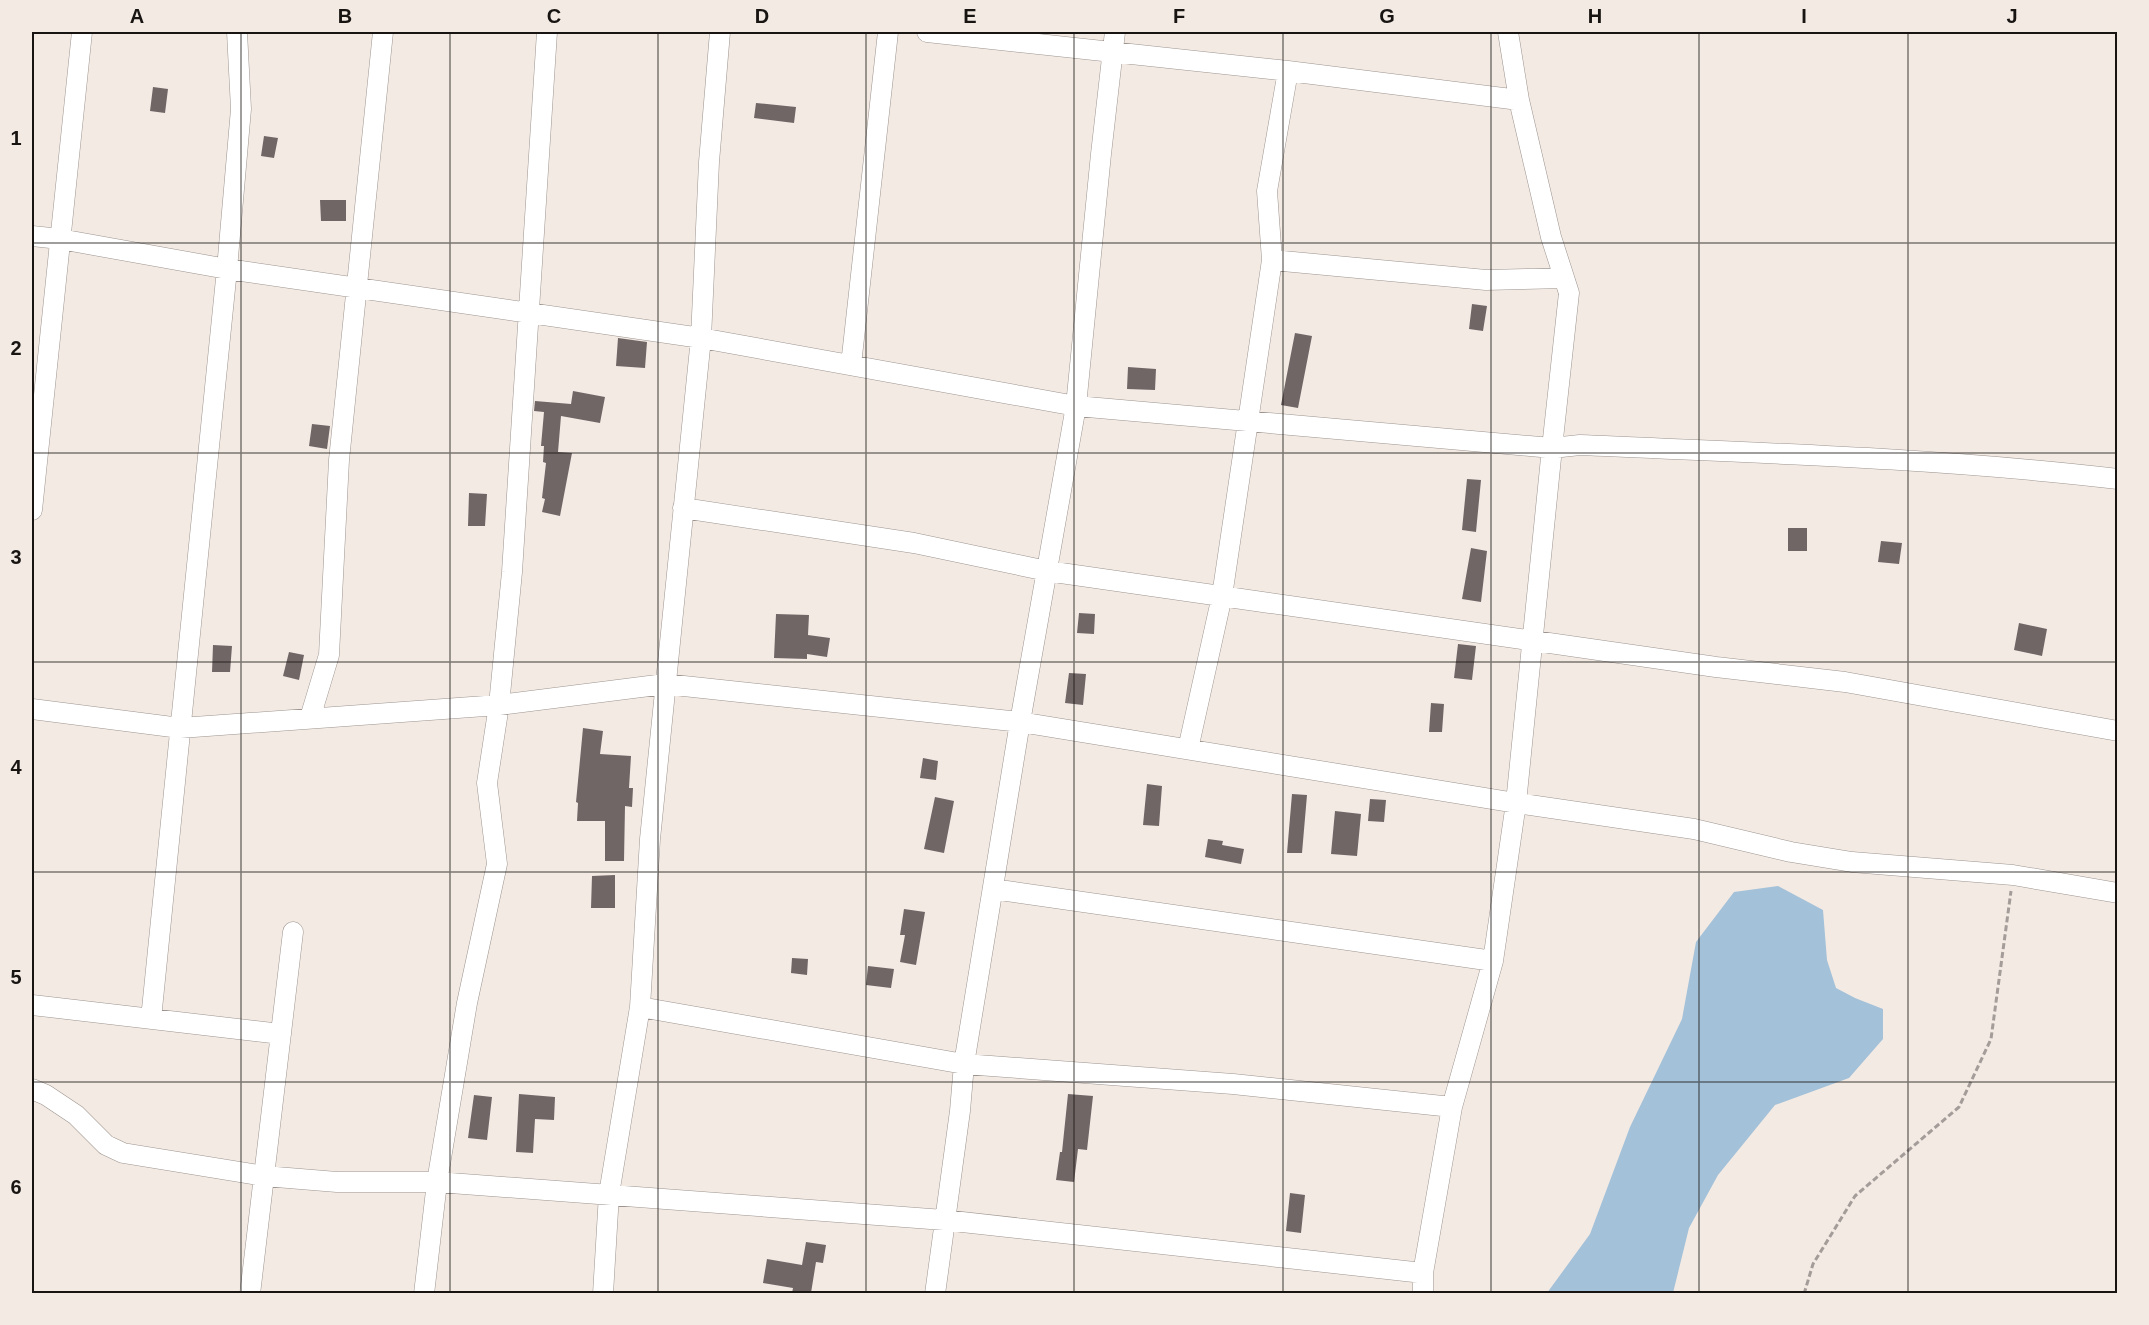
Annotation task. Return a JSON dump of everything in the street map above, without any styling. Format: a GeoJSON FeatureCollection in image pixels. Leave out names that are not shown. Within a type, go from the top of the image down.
{"type":"FeatureCollection","features":[{"type":"Feature","properties":{"kind":"street"},"geometry":{"type":"LineString","coordinates":[[32,510],[82,32]]}},
{"type":"Feature","properties":{"kind":"street"},"geometry":{"type":"LineString","coordinates":[[151,1019],[227,269],[241,109],[237,32]]}},
{"type":"Feature","properties":{"kind":"street"},"geometry":{"type":"LineString","coordinates":[[310,718],[329,655],[339,460],[382,32]]}},
{"type":"Feature","properties":{"kind":"street"},"geometry":{"type":"LineString","coordinates":[[424,1293],[437,1182],[467,1003],[497,864],[487,783],[499,705],[512,572],[547,32]]}},
{"type":"Feature","properties":{"kind":"street"},"geometry":{"type":"LineString","coordinates":[[603,1293],[609,1194],[640,1007],[650,839],[701,338],[709,162],[720,32]]}},
{"type":"Feature","properties":{"kind":"street"},"geometry":{"type":"LineString","coordinates":[[851,365],[888,32]]}},
{"type":"Feature","properties":{"kind":"street"},"geometry":{"type":"LineString","coordinates":[[927,32],[1288,71],[1519,100]]}},
{"type":"Feature","properties":{"kind":"street"},"geometry":{"type":"LineString","coordinates":[[935,1293],[960,1111],[964,1064],[1020,722],[1076,406],[1115,32]]}},
{"type":"Feature","properties":{"kind":"street"},"geometry":{"type":"LineString","coordinates":[[1423,1293],[1423,1273],[1452,1107],[1493,961],[1516,803],[1569,293],[1551,237],[1519,100],[1508,32]]}},
{"type":"Feature","properties":{"kind":"street"},"geometry":{"type":"LineString","coordinates":[[1188,749],[1222,596],[1272,260],[1267,191],[1288,71]]}},
{"type":"Feature","properties":{"kind":"street"},"geometry":{"type":"LineString","coordinates":[[32,236],[227,269],[701,338],[1076,406],[1552,448],[1580,445],[1792,454],[2043,471],[2118,479]]}},
{"type":"Feature","properties":{"kind":"street"},"geometry":{"type":"LineString","coordinates":[[1272,260],[1486,280],[1564,278]]}},
{"type":"Feature","properties":{"kind":"street"},"geometry":{"type":"LineString","coordinates":[[683,508],[914,543],[1047,571],[1716,667],[1845,682],[2118,731]]}},
{"type":"Feature","properties":{"kind":"street"},"geometry":{"type":"LineString","coordinates":[[32,710],[180,728],[499,705],[665,684],[1020,722],[1516,803],[1694,829],[1791,852],[1852,862],[2013,874],[2118,893]]}},
{"type":"Feature","properties":{"kind":"street"},"geometry":{"type":"LineString","coordinates":[[993,889],[1493,961]]}},
{"type":"Feature","properties":{"kind":"street"},"geometry":{"type":"LineString","coordinates":[[250,1293],[293,932]]}},
{"type":"Feature","properties":{"kind":"street"},"geometry":{"type":"LineString","coordinates":[[32,1005],[281,1034]]}},
{"type":"Feature","properties":{"kind":"street"},"geometry":{"type":"LineString","coordinates":[[640,1007],[964,1064],[1233,1084],[1452,1107]]}},
{"type":"Feature","properties":{"kind":"street"},"geometry":{"type":"LineString","coordinates":[[32,1089],[46,1095],[76,1115],[106,1145],[123,1153],[264,1176],[337,1182],[437,1182],[944,1220],[1423,1273]]}},
{"type":"Feature","properties":{"kind":"path"},"geometry":{"type":"LineString","coordinates":[[1804,1293],[1814,1264],[1855,1196],[1959,1107],[1991,1039],[2013,874]]}},
{"type":"Feature","properties":{"kind":"water"},"geometry":{"type":"Polygon","coordinates":[[[1778,886],[1823,910],[1827,960],[1836,988],[1883,1009],[1883,1039],[1849,1078],[1775,1105],[1718,1175],[1689,1228],[1673,1293],[1547,1293],[1590,1234],[1630,1127],[1682,1019],[1696,942],[1734,892],[1778,886]]]}},
{"type":"Feature","properties":{"kind":"building"},"geometry":{"type":"Polygon","coordinates":[[[153,87],[168,89],[165,113],[150,111],[153,87]]]}},
{"type":"Feature","properties":{"kind":"building"},"geometry":{"type":"Polygon","coordinates":[[[756,103],[796,107],[794,123],[754,118],[756,103]]]}},
{"type":"Feature","properties":{"kind":"building"},"geometry":{"type":"Polygon","coordinates":[[[264,136],[278,138],[274,158],[261,156],[264,136]]]}},
{"type":"Feature","properties":{"kind":"building"},"geometry":{"type":"Polygon","coordinates":[[[320,200],[346,200],[346,221],[321,221],[320,200]]]}},
{"type":"Feature","properties":{"kind":"building"},"geometry":{"type":"Polygon","coordinates":[[[1472,304],[1487,306],[1483,331],[1469,329],[1472,304]]]}},
{"type":"Feature","properties":{"kind":"building"},"geometry":{"type":"Polygon","coordinates":[[[1295,333],[1312,336],[1298,408],[1281,405],[1295,333]]]}},
{"type":"Feature","properties":{"kind":"building"},"geometry":{"type":"Polygon","coordinates":[[[618,338],[647,342],[645,368],[616,366],[618,338]]]}},
{"type":"Feature","properties":{"kind":"building"},"geometry":{"type":"Polygon","coordinates":[[[1128,367],[1156,369],[1155,390],[1127,389],[1128,367]]]}},
{"type":"Feature","properties":{"kind":"building"},"geometry":{"type":"Polygon","coordinates":[[[573,391],[605,397],[600,423],[561,416],[558,452],[572,453],[560,516],[542,512],[545,499],[542,498],[546,463],[543,462],[544,446],[541,446],[544,412],[534,411],[535,401],[571,404],[573,391]]]}},
{"type":"Feature","properties":{"kind":"building"},"geometry":{"type":"Polygon","coordinates":[[[312,424],[330,426],[327,449],[309,446],[312,424]]]}},
{"type":"Feature","properties":{"kind":"building"},"geometry":{"type":"Polygon","coordinates":[[[1467,479],[1481,480],[1476,532],[1462,530],[1467,479]]]}},
{"type":"Feature","properties":{"kind":"building"},"geometry":{"type":"Polygon","coordinates":[[[469,493],[487,494],[485,526],[468,526],[469,493]]]}},
{"type":"Feature","properties":{"kind":"building"},"geometry":{"type":"Polygon","coordinates":[[[1788,528],[1807,528],[1807,551],[1788,551],[1788,528]]]}},
{"type":"Feature","properties":{"kind":"building"},"geometry":{"type":"Polygon","coordinates":[[[1881,541],[1902,543],[1899,564],[1878,562],[1881,541]]]}},
{"type":"Feature","properties":{"kind":"building"},"geometry":{"type":"Polygon","coordinates":[[[1471,548],[1487,551],[1481,602],[1462,599],[1471,548]]]}},
{"type":"Feature","properties":{"kind":"building"},"geometry":{"type":"Polygon","coordinates":[[[1079,613],[1095,614],[1094,634],[1077,633],[1079,613]]]}},
{"type":"Feature","properties":{"kind":"building"},"geometry":{"type":"Polygon","coordinates":[[[776,614],[809,615],[808,635],[830,638],[827,657],[807,654],[807,659],[774,658],[776,614]]]}},
{"type":"Feature","properties":{"kind":"building"},"geometry":{"type":"Polygon","coordinates":[[[2019,623],[2047,629],[2042,656],[2014,650],[2019,623]]]}},
{"type":"Feature","properties":{"kind":"building"},"geometry":{"type":"Polygon","coordinates":[[[1458,644],[1476,646],[1472,680],[1454,678],[1458,644]]]}},
{"type":"Feature","properties":{"kind":"building"},"geometry":{"type":"Polygon","coordinates":[[[213,645],[232,646],[230,672],[212,672],[213,645]]]}},
{"type":"Feature","properties":{"kind":"building"},"geometry":{"type":"Polygon","coordinates":[[[289,652],[304,655],[299,680],[283,676],[289,652]]]}},
{"type":"Feature","properties":{"kind":"building"},"geometry":{"type":"Polygon","coordinates":[[[1069,673],[1086,674],[1083,705],[1065,703],[1069,673]]]}},
{"type":"Feature","properties":{"kind":"building"},"geometry":{"type":"Polygon","coordinates":[[[1431,703],[1444,704],[1442,732],[1429,732],[1431,703]]]}},
{"type":"Feature","properties":{"kind":"building"},"geometry":{"type":"Polygon","coordinates":[[[583,728],[603,731],[600,754],[631,756],[629,788],[633,788],[632,807],[625,806],[624,861],[605,861],[605,821],[577,821],[578,803],[576,802],[583,728]]]}},
{"type":"Feature","properties":{"kind":"building"},"geometry":{"type":"Polygon","coordinates":[[[923,758],[938,761],[936,780],[920,778],[923,758]]]}},
{"type":"Feature","properties":{"kind":"building"},"geometry":{"type":"Polygon","coordinates":[[[1147,784],[1162,786],[1159,826],[1143,825],[1147,784]]]}},
{"type":"Feature","properties":{"kind":"building"},"geometry":{"type":"Polygon","coordinates":[[[1292,794],[1307,795],[1302,853],[1287,853],[1292,794]]]}},
{"type":"Feature","properties":{"kind":"building"},"geometry":{"type":"Polygon","coordinates":[[[935,797],[954,801],[944,853],[924,849],[935,797]]]}},
{"type":"Feature","properties":{"kind":"building"},"geometry":{"type":"Polygon","coordinates":[[[1370,799],[1386,800],[1384,822],[1368,821],[1370,799]]]}},
{"type":"Feature","properties":{"kind":"building"},"geometry":{"type":"Polygon","coordinates":[[[1335,811],[1361,814],[1357,856],[1331,854],[1335,811]]]}},
{"type":"Feature","properties":{"kind":"building"},"geometry":{"type":"Polygon","coordinates":[[[1208,839],[1223,841],[1222,845],[1244,849],[1241,864],[1205,857],[1208,839]]]}},
{"type":"Feature","properties":{"kind":"building"},"geometry":{"type":"Polygon","coordinates":[[[615,875],[615,908],[591,908],[592,876],[615,875]]]}},
{"type":"Feature","properties":{"kind":"building"},"geometry":{"type":"Polygon","coordinates":[[[904,909],[925,912],[916,965],[900,962],[905,935],[900,935],[904,909]]]}},
{"type":"Feature","properties":{"kind":"building"},"geometry":{"type":"Polygon","coordinates":[[[792,958],[808,959],[807,975],[791,973],[792,958]]]}},
{"type":"Feature","properties":{"kind":"building"},"geometry":{"type":"Polygon","coordinates":[[[868,966],[894,969],[891,988],[866,985],[868,966]]]}},
{"type":"Feature","properties":{"kind":"building"},"geometry":{"type":"Polygon","coordinates":[[[519,1094],[555,1097],[554,1120],[535,1119],[533,1153],[516,1152],[519,1094]]]}},
{"type":"Feature","properties":{"kind":"building"},"geometry":{"type":"Polygon","coordinates":[[[1068,1094],[1093,1096],[1087,1150],[1078,1149],[1074,1182],[1056,1180],[1060,1152],[1062,1152],[1068,1094]]]}},
{"type":"Feature","properties":{"kind":"building"},"geometry":{"type":"Polygon","coordinates":[[[474,1095],[492,1097],[487,1140],[468,1138],[474,1095]]]}},
{"type":"Feature","properties":{"kind":"building"},"geometry":{"type":"Polygon","coordinates":[[[1290,1193],[1305,1195],[1301,1233],[1286,1231],[1290,1193]]]}},
{"type":"Feature","properties":{"kind":"building"},"geometry":{"type":"Polygon","coordinates":[[[806,1242],[826,1245],[823,1263],[816,1262],[811,1293],[792,1293],[793,1288],[763,1283],[767,1259],[802,1265],[806,1242]]]}}]}
